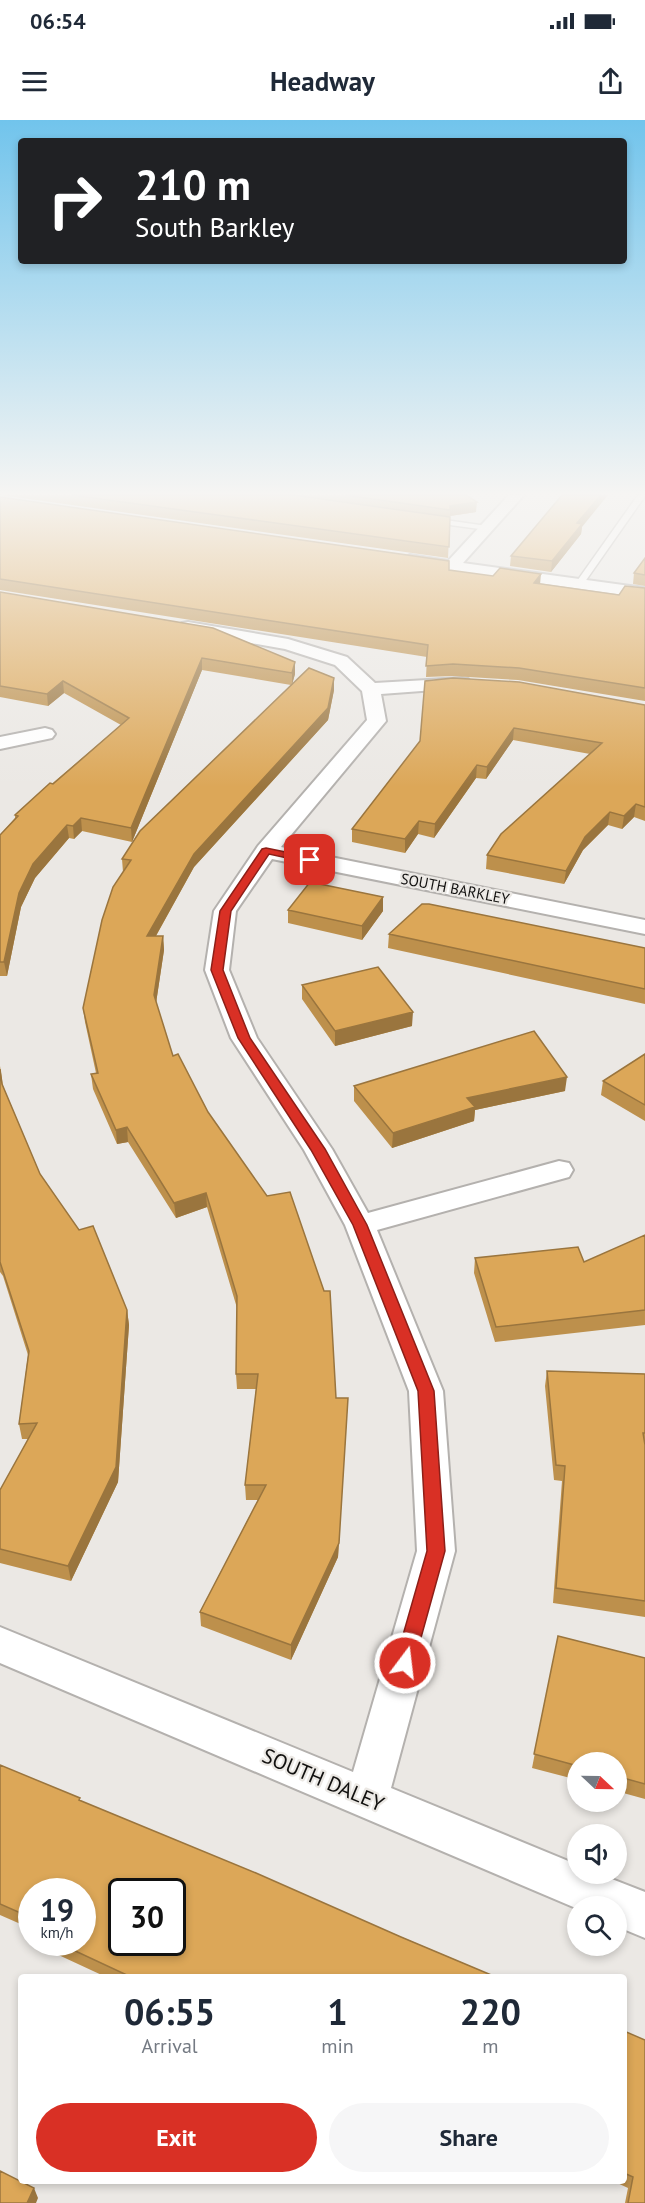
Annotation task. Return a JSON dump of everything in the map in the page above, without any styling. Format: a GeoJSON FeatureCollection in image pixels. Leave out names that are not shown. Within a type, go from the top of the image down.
{"type":"FeatureCollection","features":[{"type":"Feature","properties":{"kind":"street"},"geometry":{"type":"LineString","coordinates":[[173,625],[288,644],[341,661],[371,689],[376,721],[266,851],[225,911],[217,970],[244,1038],[318,1149],[360,1225],[426,1391],[436,1551],[367,1798]]}},
{"type":"Feature","properties":{"kind":"street"},"geometry":{"type":"LineString","coordinates":[[371,689],[452,683],[485,685]]}},
{"type":"Feature","properties":{"kind":"street"},"geometry":{"type":"LineString","coordinates":[[0,743],[45,734]]}},
{"type":"Feature","properties":{"kind":"street","name":"SOUTH BARKLEY"},"geometry":{"type":"LineString","coordinates":[[266,851],[645,927]]}},
{"type":"Feature","properties":{"kind":"street"},"geometry":{"type":"LineString","coordinates":[[360,1225],[559,1170]]}},
{"type":"Feature","properties":{"kind":"street","name":"SOUTH DALEY"},"geometry":{"type":"LineString","coordinates":[[0,1646],[645,1915]]}},
{"type":"Feature","properties":{"kind":"building"},"geometry":{"type":"Polygon","coordinates":[[[0,592],[213,628],[295,662],[292,673],[202,658],[131,828],[81,818],[73,826],[67,825],[33,864],[19,893],[4,962],[0,962],[0,835],[18,816],[15,815],[50,783],[53,784],[129,718],[63,681],[47,694],[0,686],[0,592]]]}},
{"type":"Feature","properties":{"kind":"building"},"geometry":{"type":"Polygon","coordinates":[[[86,592],[599,592],[619,595],[621,592],[645,592],[645,688],[519,668],[453,664],[426,666],[428,645],[86,592]]]}},
{"type":"Feature","properties":{"kind":"building"},"geometry":{"type":"Polygon","coordinates":[[[309,668],[334,678],[328,708],[194,854],[147,936],[163,936],[154,995],[173,1056],[178,1054],[208,1112],[267,1196],[290,1192],[324,1291],[330,1291],[336,1398],[348,1398],[339,1543],[291,1645],[200,1612],[266,1485],[245,1485],[258,1374],[236,1374],[237,1296],[206,1193],[174,1203],[127,1127],[116,1130],[91,1074],[98,1073],[83,1008],[102,920],[113,887],[131,860],[122,859],[140,831],[309,668]]]}},
{"type":"Feature","properties":{"kind":"building"},"geometry":{"type":"Polygon","coordinates":[[[453,678],[519,682],[645,705],[645,807],[636,804],[624,816],[610,812],[585,837],[566,871],[487,855],[501,834],[602,743],[514,728],[487,767],[477,765],[435,824],[419,821],[405,839],[352,829],[420,741],[425,681],[453,678]]]}},
{"type":"Feature","properties":{"kind":"building"},"geometry":{"type":"Polygon","coordinates":[[[310,882],[383,897],[362,926],[288,910],[310,882]]]}},
{"type":"Feature","properties":{"kind":"building"},"geometry":{"type":"Polygon","coordinates":[[[422,904],[645,948],[645,989],[389,934],[422,904]]]}},
{"type":"Feature","properties":{"kind":"building"},"geometry":{"type":"Polygon","coordinates":[[[378,967],[413,1012],[335,1031],[302,985],[378,967]]]}},
{"type":"Feature","properties":{"kind":"building"},"geometry":{"type":"Polygon","coordinates":[[[534,1031],[567,1077],[467,1098],[475,1107],[393,1133],[354,1086],[534,1031]]]}},
{"type":"Feature","properties":{"kind":"building"},"geometry":{"type":"Polygon","coordinates":[[[645,1054],[645,1105],[603,1081],[645,1054]]]}},
{"type":"Feature","properties":{"kind":"building"},"geometry":{"type":"Polygon","coordinates":[[[0,1069],[2,1084],[40,1174],[79,1230],[93,1226],[127,1310],[116,1467],[68,1566],[0,1549],[0,1490],[37,1423],[19,1424],[29,1351],[0,1262],[0,1069]]]}},
{"type":"Feature","properties":{"kind":"building"},"geometry":{"type":"Polygon","coordinates":[[[645,1235],[645,1310],[496,1327],[475,1258],[578,1247],[584,1262],[645,1235]]]}},
{"type":"Feature","properties":{"kind":"building"},"geometry":{"type":"Polygon","coordinates":[[[547,1371],[645,1374],[645,1433],[643,1433],[645,1445],[645,1601],[556,1588],[565,1466],[556,1465],[547,1371]]]}},
{"type":"Feature","properties":{"kind":"building"},"geometry":{"type":"Polygon","coordinates":[[[558,1636],[645,1658],[645,1784],[627,1779],[627,1752],[567,1752],[567,1763],[534,1754],[558,1636]]]}},
{"type":"Feature","properties":{"kind":"building"},"geometry":{"type":"Polygon","coordinates":[[[0,1765],[489,1974],[125,1974],[86,1956],[96,1956],[96,1878],[18,1878],[18,1912],[0,1904],[0,1765]]]}},
{"type":"Feature","properties":{"kind":"building"},"geometry":{"type":"Polygon","coordinates":[[[627,2032],[645,2040],[645,2203],[628,2203],[633,2177],[627,2174],[627,2032]]]}},
{"type":"Feature","properties":{"kind":"building"},"geometry":{"type":"Polygon","coordinates":[[[0,2171],[18,2180],[18,2184],[26,2184],[34,2188],[27,2203],[0,2203],[0,2171]]]}},
{"type":"Feature","properties":{"kind":"route"},"geometry":{"type":"LineString","coordinates":[[310,860],[266,851],[225,911],[217,970],[244,1038],[318,1149],[360,1225],[426,1391],[436,1551],[405,1663]]}}]}
